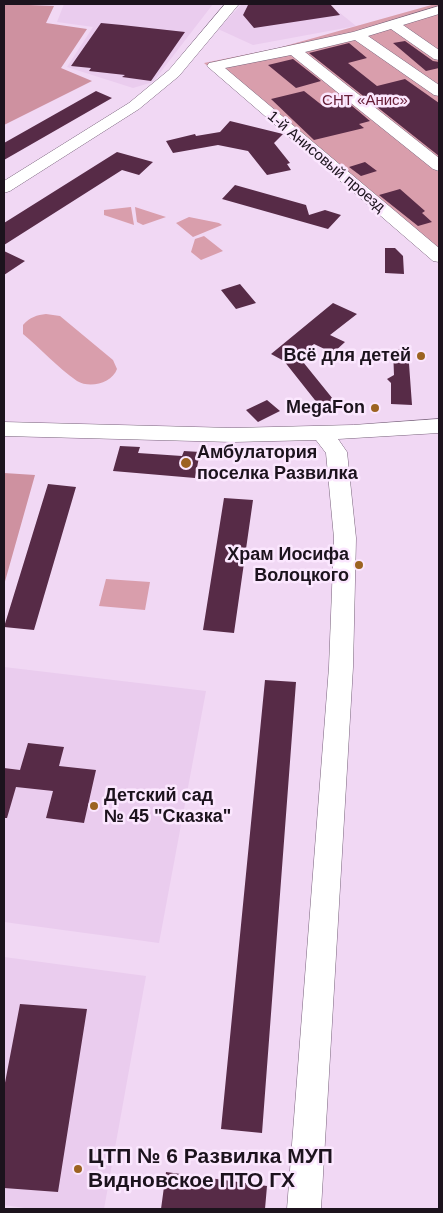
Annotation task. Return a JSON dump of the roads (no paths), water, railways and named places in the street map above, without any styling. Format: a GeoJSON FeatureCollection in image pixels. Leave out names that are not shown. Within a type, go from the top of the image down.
{"type":"FeatureCollection","features":[{"type":"Feature","properties":{"kind":"street"},"geometry":{"type":"LineString","coordinates":[[4,188],[134,106],[174,73],[232,4]]}},
{"type":"Feature","properties":{"kind":"street"},"geometry":{"type":"LineString","coordinates":[[294,50],[357,35],[439,10]]}},
{"type":"Feature","properties":{"kind":"street"},"geometry":{"type":"LineString","coordinates":[[392,24],[439,56]]}},
{"type":"Feature","properties":{"kind":"street"},"geometry":{"type":"LineString","coordinates":[[357,35],[439,92]]}},
{"type":"Feature","properties":{"kind":"street"},"geometry":{"type":"LineString","coordinates":[[294,50],[439,166]]}},
{"type":"Feature","properties":{"kind":"street","name":"1-й Анисовый проезд"},"geometry":{"type":"LineString","coordinates":[[294,50],[214,66],[439,257]]}},
{"type":"Feature","properties":{"kind":"street"},"geometry":{"type":"LineString","coordinates":[[4,429],[233,436],[439,426]]}},
{"type":"Feature","properties":{"kind":"street"},"geometry":{"type":"LineString","coordinates":[[304,1209],[341,668],[345,564],[345,538],[336,452],[322,433]]}},
{"type":"Feature","properties":{"kind":"place","name":"Всё для детей"},"geometry":{"type":"Point","coordinates":[421,356]}},
{"type":"Feature","properties":{"kind":"place","name":"MegaFon"},"geometry":{"type":"Point","coordinates":[375,408]}},
{"type":"Feature","properties":{"kind":"place","name":"Амбулатория поселка Развилка"},"geometry":{"type":"Point","coordinates":[186,463]}},
{"type":"Feature","properties":{"kind":"place","name":"Храм Иосифа Волоцкого"},"geometry":{"type":"Point","coordinates":[359,565]}},
{"type":"Feature","properties":{"kind":"place","name":"Детский сад № 45 \"Сказка\""},"geometry":{"type":"Point","coordinates":[94,806]}},
{"type":"Feature","properties":{"kind":"place","name":"ЦТП № 6 Развилка МУП Видновское ПТО ГХ"},"geometry":{"type":"Point","coordinates":[78,1169]}},
{"type":"Feature","properties":{"kind":"park label","name":"СНТ «Анис»"},"geometry":{"type":"Point","coordinates":[365,101]}}]}
